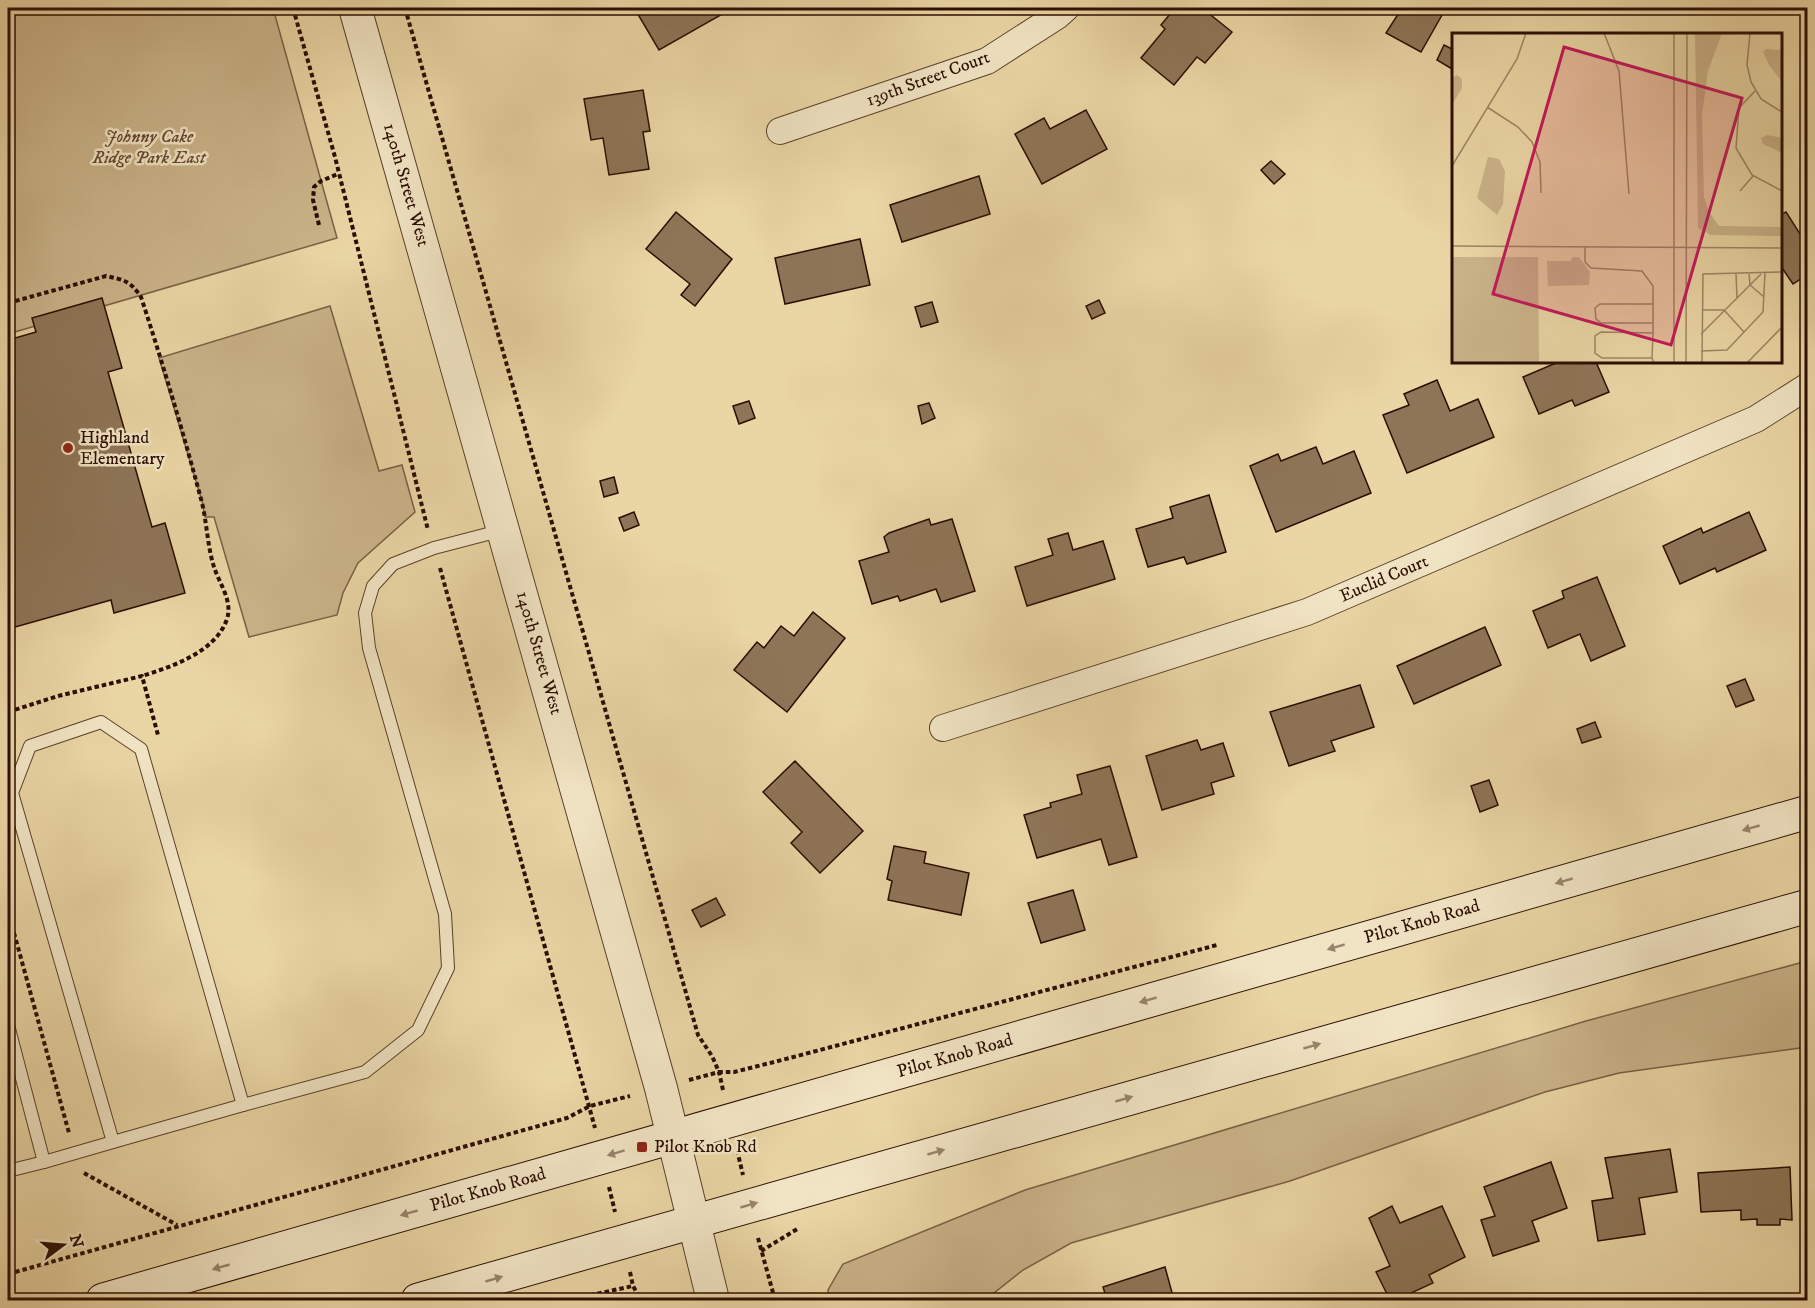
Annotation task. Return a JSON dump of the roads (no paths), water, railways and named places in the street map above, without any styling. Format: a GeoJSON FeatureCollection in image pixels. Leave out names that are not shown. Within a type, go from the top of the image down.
{"type":"FeatureCollection","features":[{"type":"Feature","properties":{"kind":"main road","name":"Pilot Knob Road"},"geometry":{"type":"LineString","coordinates":[[103,1300],[1808,812]]}},
{"type":"Feature","properties":{"kind":"main road"},"geometry":{"type":"LineString","coordinates":[[418,1300],[1808,906]]}},
{"type":"Feature","properties":{"kind":"street","name":"140th Street West"},"geometry":{"type":"LineString","coordinates":[[355,8],[658,1076],[713,1300]]}},
{"type":"Feature","properties":{"kind":"street","name":"139th Street Court"},"geometry":{"type":"LineString","coordinates":[[780,131],[987,61],[1066,8]]}},
{"type":"Feature","properties":{"kind":"street","name":"Euclid Court"},"geometry":{"type":"LineString","coordinates":[[943,728],[1307,612],[1756,419],[1808,386]]}},
{"type":"Feature","properties":{"kind":"lane"},"geometry":{"type":"LineString","coordinates":[[8,1172],[365,1072],[418,1030],[448,968],[445,914],[369,648],[365,613],[373,586],[393,564],[434,548],[504,530]]}},
{"type":"Feature","properties":{"kind":"lane"},"geometry":{"type":"LineString","coordinates":[[113,1142],[12,793],[30,747],[101,722],[141,749],[243,1105]]}},
{"type":"Feature","properties":{"kind":"lane"},"geometry":{"type":"LineString","coordinates":[[8,1025],[44,1162]]}},
{"type":"Feature","properties":{"kind":"place","name":"Highland Elementary"},"geometry":{"type":"Point","coordinates":[68,448]}},
{"type":"Feature","properties":{"kind":"place","name":"Pilot Knob Rd"},"geometry":{"type":"Point","coordinates":[642,1147]}},
{"type":"Feature","properties":{"kind":"park label","name":"Johnny Cake Ridge Park East"},"geometry":{"type":"Point","coordinates":[149,147]}}]}
